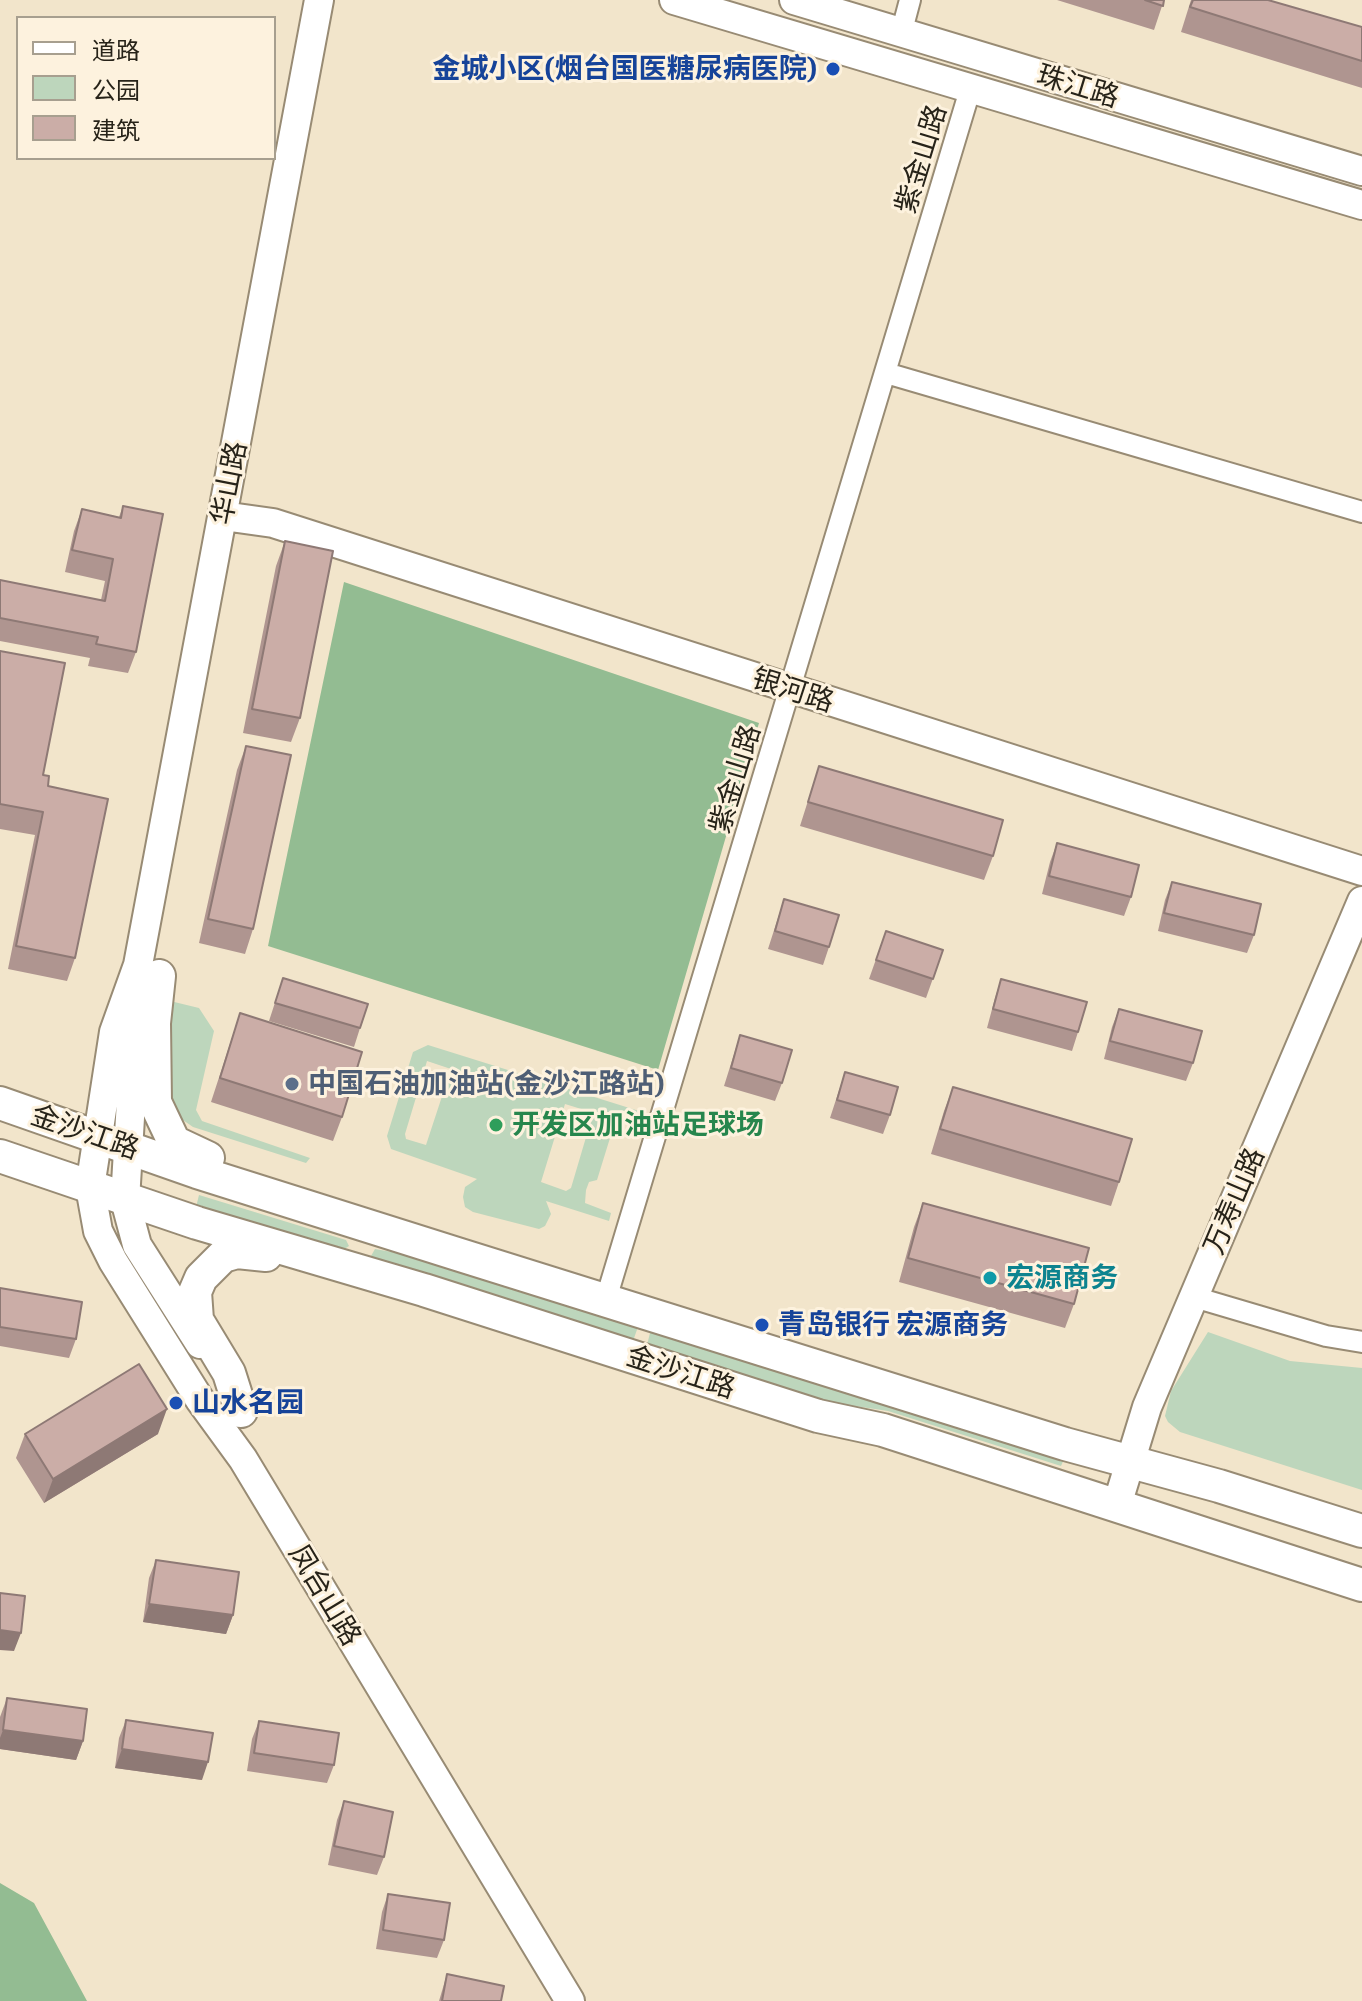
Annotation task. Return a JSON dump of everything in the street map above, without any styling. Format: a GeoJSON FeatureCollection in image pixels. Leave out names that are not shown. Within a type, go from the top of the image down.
{"type":"FeatureCollection","features":[{"type":"Feature","properties":{"kind":"main road"},"geometry":{"type":"LineString","coordinates":[[149,970],[154,1023],[154,1089],[167,1134],[189,1152],[270,1180],[322,1211]]}},
{"type":"Feature","properties":{"kind":"main road","name":"金沙江路"},"geometry":{"type":"LineString","coordinates":[[0,1103],[322,1211],[1128,1462],[1362,1531]]}},
{"type":"Feature","properties":{"kind":"main road","name":"金沙江路"},"geometry":{"type":"LineString","coordinates":[[0,1156],[125,1200],[341,1268],[424,1290],[804,1411],[883,1430],[1117,1505],[1199,1535],[1362,1585]]}},
{"type":"Feature","properties":{"kind":"main road"},"geometry":{"type":"LineString","coordinates":[[241,1411],[229,1373],[197,1320],[195,1292],[201,1278],[223,1256],[237,1252],[341,1268]]}},
{"type":"Feature","properties":{"kind":"street","name":"华山路"},"geometry":{"type":"LineString","coordinates":[[149,970],[223,516],[319,0]]}},
{"type":"Feature","properties":{"kind":"street"},"geometry":{"type":"LineString","coordinates":[[674,0],[1362,205]]}},
{"type":"Feature","properties":{"kind":"street","name":"珠江路"},"geometry":{"type":"LineString","coordinates":[[794,0],[1362,171]]}},
{"type":"Feature","properties":{"kind":"street"},"geometry":{"type":"LineString","coordinates":[[901,34],[910,0]]}},
{"type":"Feature","properties":{"kind":"street","name":"紫金山路"},"geometry":{"type":"LineString","coordinates":[[606,1299],[792,690],[970,90]]}},
{"type":"Feature","properties":{"kind":"street"},"geometry":{"type":"LineString","coordinates":[[886,373],[1362,512]]}},
{"type":"Feature","properties":{"kind":"street","name":"银河路"},"geometry":{"type":"LineString","coordinates":[[223,516],[273,523],[1362,871]]}},
{"type":"Feature","properties":{"kind":"street","name":"万寿山路"},"geometry":{"type":"LineString","coordinates":[[1117,1505],[1147,1407],[1362,901]]}},
{"type":"Feature","properties":{"kind":"street","name":"凤台山路"},"geometry":{"type":"LineString","coordinates":[[149,970],[114,1032],[90,1187],[98,1231],[113,1261],[200,1400],[243,1459],[570,2001]]}},
{"type":"Feature","properties":{"kind":"street","name":"凤台山路"},"geometry":{"type":"LineString","coordinates":[[149,970],[138,1016],[125,1200],[137,1245],[241,1411],[249,1434],[275,1482],[592,2001]]}},
{"type":"Feature","properties":{"kind":"street"},"geometry":{"type":"LineString","coordinates":[[1194,1297],[1326,1336],[1362,1342]]}},
{"type":"Feature","properties":{"kind":"green space"},"geometry":{"type":"Polygon","coordinates":[[[344,582],[759,723],[658,1070],[268,946],[344,582]]]}},
{"type":"Feature","properties":{"kind":"green space"},"geometry":{"type":"Polygon","coordinates":[[[166,1000],[199,1008],[214,1031],[196,1110],[202,1121],[310,1158],[306,1163],[193,1127],[180,1118],[168,1094],[166,1000]]]}},
{"type":"Feature","properties":{"kind":"green space"},"geometry":{"type":"Polygon","coordinates":[[[428,1045],[639,1111],[636,1117],[612,1111],[608,1116],[603,1129],[610,1138],[597,1180],[589,1182],[586,1190],[585,1203],[611,1213],[609,1221],[546,1201],[551,1214],[545,1226],[539,1229],[473,1212],[465,1207],[463,1197],[465,1187],[477,1179],[391,1149],[387,1136],[413,1052],[428,1045]],[[427,1061],[405,1134],[406,1139],[426,1145],[451,1069],[427,1061]],[[565,1104],[541,1182],[566,1191],[571,1188],[592,1117],[591,1112],[565,1104]]]}},
{"type":"Feature","properties":{"kind":"green space"},"geometry":{"type":"Polygon","coordinates":[[[199,1195],[346,1240],[349,1246],[341,1251],[196,1207],[199,1195]]]}},
{"type":"Feature","properties":{"kind":"green space"},"geometry":{"type":"Polygon","coordinates":[[[375,1249],[448,1262],[639,1324],[633,1341],[375,1259],[371,1256],[375,1249]]]}},
{"type":"Feature","properties":{"kind":"green space"},"geometry":{"type":"Polygon","coordinates":[[[651,1329],[1065,1457],[1061,1466],[888,1411],[828,1402],[647,1345],[651,1329]]]}},
{"type":"Feature","properties":{"kind":"green space"},"geometry":{"type":"Polygon","coordinates":[[[1208,1332],[1290,1361],[1362,1368],[1362,1490],[1180,1432],[1168,1422],[1165,1416],[1171,1391],[1208,1332]]]}},
{"type":"Feature","properties":{"kind":"green space"},"geometry":{"type":"Polygon","coordinates":[[[0,1883],[34,1903],[87,2001],[0,2001],[0,1883]]]}},
{"type":"Feature","properties":{"kind":"building"},"geometry":{"type":"Polygon","coordinates":[[[1145,0],[1164,0],[1163,6],[1145,0]]]}},
{"type":"Feature","properties":{"kind":"building"},"geometry":{"type":"Polygon","coordinates":[[[1193,0],[1268,0],[1362,27],[1362,61],[1190,7],[1193,0]]]}},
{"type":"Feature","properties":{"kind":"building"},"geometry":{"type":"Polygon","coordinates":[[[123,506],[163,514],[136,652],[96,644],[98,637],[0,618],[0,580],[105,601],[113,559],[72,550],[82,509],[121,518],[123,506]]]}},
{"type":"Feature","properties":{"kind":"building"},"geometry":{"type":"Polygon","coordinates":[[[285,541],[333,551],[300,718],[252,709],[285,541]]]}},
{"type":"Feature","properties":{"kind":"building"},"geometry":{"type":"Polygon","coordinates":[[[0,651],[65,663],[43,775],[49,776],[48,786],[108,799],[75,958],[16,946],[43,812],[0,804],[0,651]]]}},
{"type":"Feature","properties":{"kind":"building"},"geometry":{"type":"Polygon","coordinates":[[[246,746],[291,755],[253,929],[208,919],[246,746]]]}},
{"type":"Feature","properties":{"kind":"building"},"geometry":{"type":"Polygon","coordinates":[[[819,766],[1003,820],[993,856],[808,802],[819,766]]]}},
{"type":"Feature","properties":{"kind":"building"},"geometry":{"type":"Polygon","coordinates":[[[1057,843],[1139,865],[1131,897],[1049,876],[1057,843]]]}},
{"type":"Feature","properties":{"kind":"building"},"geometry":{"type":"Polygon","coordinates":[[[1172,882],[1261,904],[1254,935],[1164,913],[1172,882]]]}},
{"type":"Feature","properties":{"kind":"building"},"geometry":{"type":"Polygon","coordinates":[[[784,899],[839,915],[829,947],[775,931],[784,899]]]}},
{"type":"Feature","properties":{"kind":"building"},"geometry":{"type":"Polygon","coordinates":[[[886,931],[943,950],[933,979],[876,960],[886,931]]]}},
{"type":"Feature","properties":{"kind":"building"},"geometry":{"type":"Polygon","coordinates":[[[283,978],[368,1004],[360,1028],[275,1003],[283,978]]]}},
{"type":"Feature","properties":{"kind":"building"},"geometry":{"type":"Polygon","coordinates":[[[1001,979],[1087,1002],[1078,1032],[993,1009],[1001,979]]]}},
{"type":"Feature","properties":{"kind":"building"},"geometry":{"type":"Polygon","coordinates":[[[1119,1009],[1202,1031],[1193,1063],[1110,1041],[1119,1009]]]}},
{"type":"Feature","properties":{"kind":"building"},"geometry":{"type":"Polygon","coordinates":[[[240,1013],[362,1052],[342,1117],[220,1078],[240,1013]]]}},
{"type":"Feature","properties":{"kind":"building"},"geometry":{"type":"Polygon","coordinates":[[[740,1035],[792,1050],[782,1083],[731,1068],[740,1035]]]}},
{"type":"Feature","properties":{"kind":"building"},"geometry":{"type":"Polygon","coordinates":[[[845,1072],[898,1087],[890,1115],[837,1100],[845,1072]]]}},
{"type":"Feature","properties":{"kind":"building"},"geometry":{"type":"Polygon","coordinates":[[[953,1087],[1132,1139],[1119,1182],[940,1129],[953,1087]]]}},
{"type":"Feature","properties":{"kind":"building"},"geometry":{"type":"Polygon","coordinates":[[[923,1203],[1089,1248],[1074,1304],[908,1258],[923,1203]]]}},
{"type":"Feature","properties":{"kind":"building"},"geometry":{"type":"Polygon","coordinates":[[[0,1288],[82,1302],[76,1339],[0,1327],[0,1288]]]}},
{"type":"Feature","properties":{"kind":"building"},"geometry":{"type":"Polygon","coordinates":[[[139,1364],[167,1409],[53,1479],[25,1434],[139,1364]]]}},
{"type":"Feature","properties":{"kind":"building"},"geometry":{"type":"Polygon","coordinates":[[[156,1560],[239,1572],[233,1615],[149,1604],[156,1560]]]}},
{"type":"Feature","properties":{"kind":"building"},"geometry":{"type":"Polygon","coordinates":[[[0,1593],[25,1596],[21,1633],[0,1630],[0,1593]]]}},
{"type":"Feature","properties":{"kind":"building"},"geometry":{"type":"Polygon","coordinates":[[[7,1698],[87,1709],[83,1741],[3,1730],[7,1698]]]}},
{"type":"Feature","properties":{"kind":"building"},"geometry":{"type":"Polygon","coordinates":[[[126,1720],[213,1733],[208,1762],[122,1749],[126,1720]]]}},
{"type":"Feature","properties":{"kind":"building"},"geometry":{"type":"Polygon","coordinates":[[[259,1721],[339,1733],[334,1765],[254,1753],[259,1721]]]}},
{"type":"Feature","properties":{"kind":"building"},"geometry":{"type":"Polygon","coordinates":[[[344,1801],[393,1812],[384,1857],[334,1846],[344,1801]]]}},
{"type":"Feature","properties":{"kind":"building"},"geometry":{"type":"Polygon","coordinates":[[[388,1894],[450,1903],[444,1940],[383,1930],[388,1894]]]}},
{"type":"Feature","properties":{"kind":"building"},"geometry":{"type":"Polygon","coordinates":[[[447,1974],[504,1986],[501,2001],[442,2001],[447,1974]]]}},
{"type":"Feature","properties":{"kind":"place","name":"金城小区(烟台国医糖尿病医院)"},"geometry":{"type":"Point","coordinates":[833,69]}},
{"type":"Feature","properties":{"kind":"place","name":"中国石油加油站(金沙江路站)"},"geometry":{"type":"Point","coordinates":[292,1084]}},
{"type":"Feature","properties":{"kind":"place","name":"开发区加油站足球场"},"geometry":{"type":"Point","coordinates":[496,1125]}},
{"type":"Feature","properties":{"kind":"place","name":"宏源商务"},"geometry":{"type":"Point","coordinates":[990,1278]}},
{"type":"Feature","properties":{"kind":"place","name":"青岛银行 宏源商务"},"geometry":{"type":"Point","coordinates":[762,1325]}},
{"type":"Feature","properties":{"kind":"place","name":"山水名园"},"geometry":{"type":"Point","coordinates":[176,1403]}}]}
